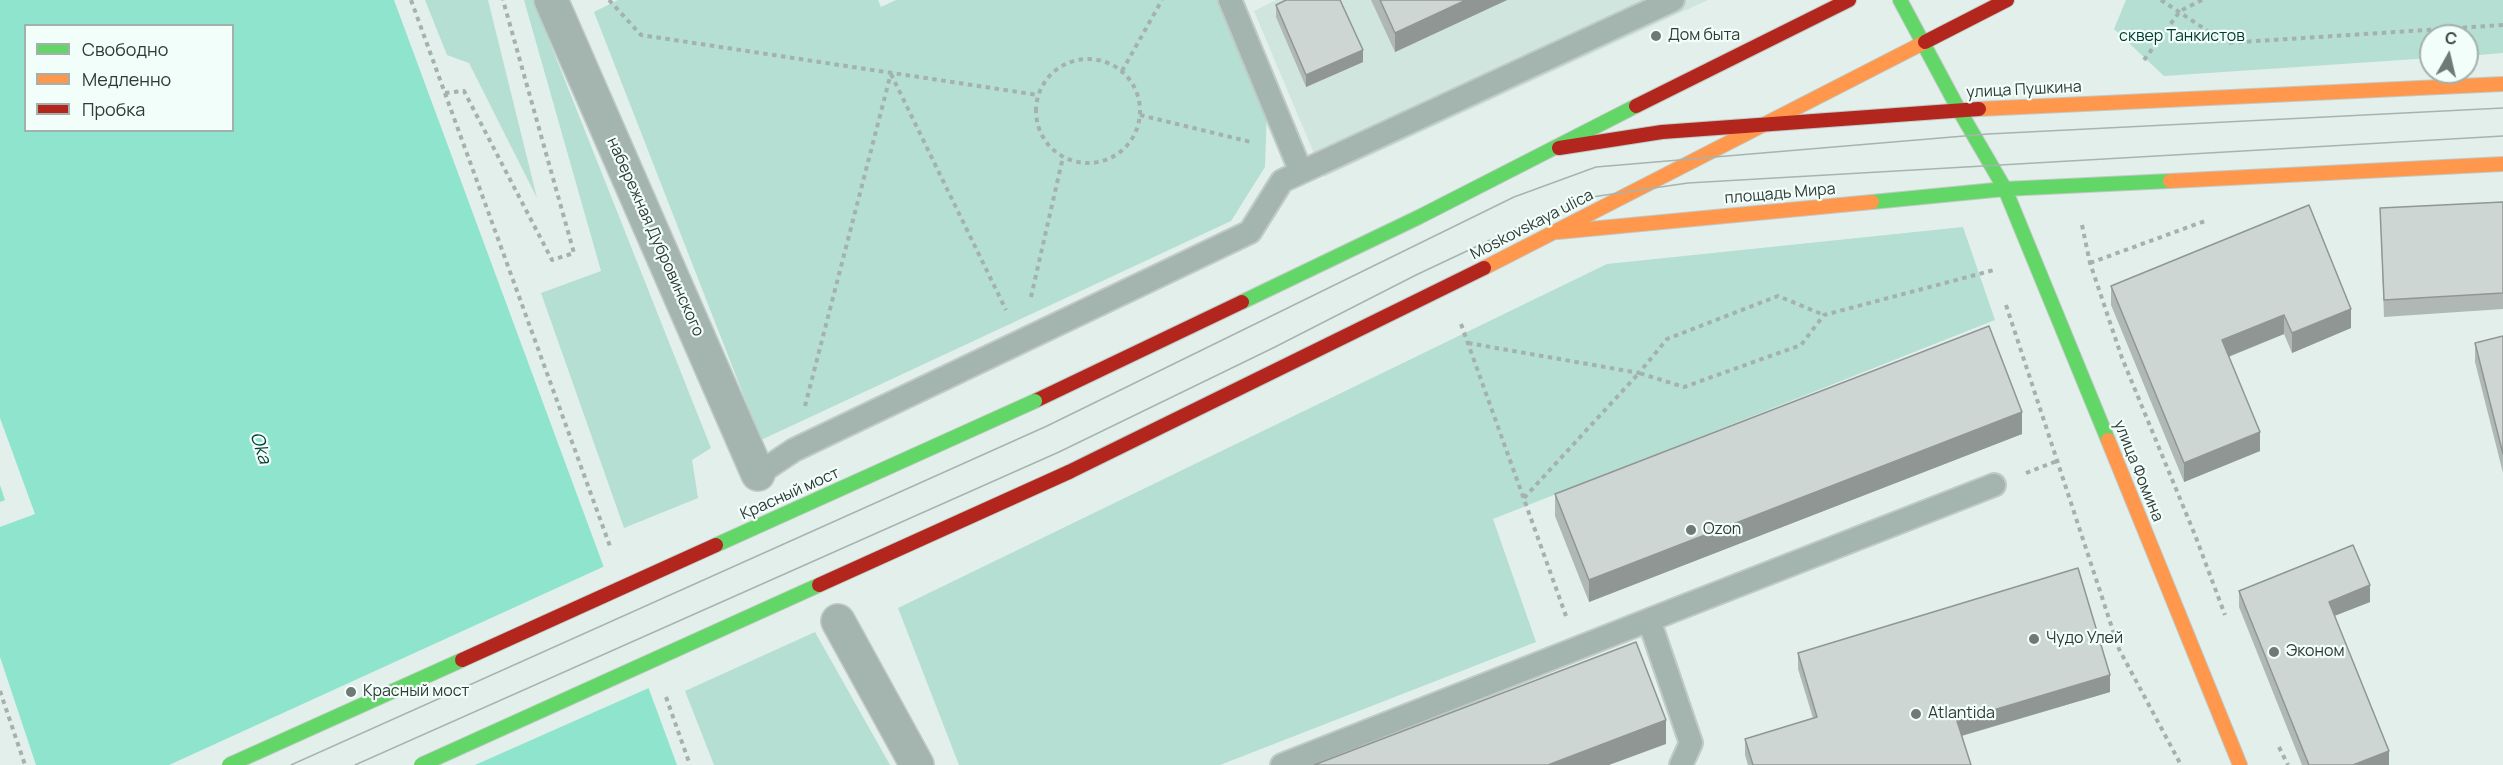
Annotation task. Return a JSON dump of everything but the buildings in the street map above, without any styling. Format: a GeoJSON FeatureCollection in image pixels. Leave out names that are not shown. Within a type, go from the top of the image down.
{"type":"FeatureCollection","features":[{"type":"Feature","properties":{"kind":"main road"},"geometry":{"type":"LineString","coordinates":[[1549,150],[1849,0]]}},
{"type":"Feature","properties":{"kind":"main road","name":"улица Фомина"},"geometry":{"type":"LineString","coordinates":[[1900,0],[1959,110],[2005,189],[2240,765]]}},
{"type":"Feature","properties":{"kind":"main road","name":"Moskovskaya ulica"},"geometry":{"type":"LineString","coordinates":[[421,765],[1069,472],[1558,232],[2007,0]]}},
{"type":"Feature","properties":{"kind":"main road","name":"улица Пушкина"},"geometry":{"type":"LineString","coordinates":[[1549,150],[1662,132],[1959,110],[2503,84]]}},
{"type":"Feature","properties":{"kind":"main road","name":"Красный мост"},"geometry":{"type":"LineString","coordinates":[[229,765],[1035,401],[1419,217],[1549,150]]}},
{"type":"Feature","properties":{"kind":"main road"},"geometry":{"type":"LineString","coordinates":[[2005,189],[2503,164]]}},
{"type":"Feature","properties":{"kind":"main road","name":"площадь Мира"},"geometry":{"type":"LineString","coordinates":[[1558,232],[2005,189]]}},
{"type":"Feature","properties":{"kind":"street","name":"набережная Дубровинского"},"geometry":{"type":"LineString","coordinates":[[559,3],[758,474]]}},
{"type":"Feature","properties":{"kind":"street"},"geometry":{"type":"LineString","coordinates":[[838,621],[917,765]]}},
{"type":"Feature","properties":{"kind":"lane"},"geometry":{"type":"LineString","coordinates":[[1230,0],[1297,162]]}},
{"type":"Feature","properties":{"kind":"lane"},"geometry":{"type":"LineString","coordinates":[[758,474],[794,450],[1250,232],[1282,181],[1297,162],[1672,0]]}},
{"type":"Feature","properties":{"kind":"lane"},"geometry":{"type":"LineString","coordinates":[[1282,765],[1994,485]]}},
{"type":"Feature","properties":{"kind":"lane"},"geometry":{"type":"LineString","coordinates":[[1649,620],[1691,743],[1681,765]]}},
{"type":"Feature","properties":{"kind":"path"},"geometry":{"type":"LineString","coordinates":[[411,0],[613,552]]}},
{"type":"Feature","properties":{"kind":"path"},"geometry":{"type":"LineString","coordinates":[[445,93],[464,91],[552,260],[574,253],[503,0]]}},
{"type":"Feature","properties":{"kind":"path"},"geometry":{"type":"LineString","coordinates":[[609,0],[641,35],[1038,95]]}},
{"type":"Feature","properties":{"kind":"path"},"geometry":{"type":"LineString","coordinates":[[1122,71],[1161,0]]}},
{"type":"Feature","properties":{"kind":"path"},"geometry":{"type":"LineString","coordinates":[[2162,0],[2226,43],[2503,25]]}},
{"type":"Feature","properties":{"kind":"path"},"geometry":{"type":"LineString","coordinates":[[2140,64],[2180,11],[2202,0]]}},
{"type":"Feature","properties":{"kind":"path"},"geometry":{"type":"LineString","coordinates":[[1076,60],[1100,61],[1122,71],[1133,84],[1139,99],[1140,116],[1136,131],[1128,145],[1115,156],[1098,163],[1080,163],[1063,157],[1049,146],[1039,131],[1036,113],[1038,95],[1047,79],[1060,67],[1076,60]]}},
{"type":"Feature","properties":{"kind":"path"},"geometry":{"type":"LineString","coordinates":[[891,73],[1021,341]]}},
{"type":"Feature","properties":{"kind":"path"},"geometry":{"type":"LineString","coordinates":[[794,450],[891,73]]}},
{"type":"Feature","properties":{"kind":"path"},"geometry":{"type":"LineString","coordinates":[[1140,116],[1297,162]]}},
{"type":"Feature","properties":{"kind":"path"},"geometry":{"type":"LineString","coordinates":[[1021,341],[1063,157]]}},
{"type":"Feature","properties":{"kind":"path"},"geometry":{"type":"LineString","coordinates":[[2080,219],[2090,263],[2122,358],[2196,535],[2228,622]]}},
{"type":"Feature","properties":{"kind":"path"},"geometry":{"type":"LineString","coordinates":[[1991,259],[1998,281]]}},
{"type":"Feature","properties":{"kind":"path"},"geometry":{"type":"LineString","coordinates":[[1524,498],[1639,373],[1667,339],[1778,296],[1824,315],[1994,270]]}},
{"type":"Feature","properties":{"kind":"path"},"geometry":{"type":"LineString","coordinates":[[2006,304],[2119,649],[2181,765]]}},
{"type":"Feature","properties":{"kind":"path"},"geometry":{"type":"LineString","coordinates":[[1468,343],[1639,373],[1684,387],[1801,345],[1824,315]]}},
{"type":"Feature","properties":{"kind":"path"},"geometry":{"type":"LineString","coordinates":[[1459,317],[1578,648]]}},
{"type":"Feature","properties":{"kind":"path"},"geometry":{"type":"LineString","coordinates":[[662,687],[690,765]]}},
{"type":"Feature","properties":{"kind":"path"},"geometry":{"type":"LineString","coordinates":[[0,691],[25,765]]}},
{"type":"Feature","properties":{"kind":"path"},"geometry":{"type":"LineString","coordinates":[[2274,737],[2288,765]]}},
{"type":"Feature","properties":{"kind":"shaded area"},"geometry":{"type":"Polygon","coordinates":[[[1276,0],[1708,0],[1324,177],[1254,11],[1276,0]]]}},
{"type":"Feature","properties":{"kind":"green space"},"geometry":{"type":"Polygon","coordinates":[[[425,0],[488,0],[537,198],[469,63],[447,55],[425,0]]]}},
{"type":"Feature","properties":{"kind":"green space"},"geometry":{"type":"Polygon","coordinates":[[[524,0],[533,0],[711,448],[692,460],[698,498],[624,528],[541,293],[601,271],[524,0]]]}},
{"type":"Feature","properties":{"kind":"green space"},"geometry":{"type":"Polygon","coordinates":[[[618,0],[878,0],[881,7],[896,0],[1222,0],[1267,107],[1265,167],[1231,221],[761,440],[594,12],[618,0]]]}},
{"type":"Feature","properties":{"kind":"green space","name":"сквер Танкистов"},"geometry":{"type":"Polygon","coordinates":[[[2126,0],[2503,0],[2503,53],[2479,55],[2479,24],[2419,24],[2419,59],[2164,76],[2114,29],[2126,0]]]}},
{"type":"Feature","properties":{"kind":"green space"},"geometry":{"type":"Polygon","coordinates":[[[1963,227],[1995,320],[1493,519],[1536,642],[1220,765],[959,765],[898,608],[1607,264],[1963,227]]]}},
{"type":"Feature","properties":{"kind":"green space"},"geometry":{"type":"Polygon","coordinates":[[[815,632],[890,765],[714,765],[685,691],[815,632]]]}},
{"type":"Feature","properties":{"kind":"water","name":"Oka"},"geometry":{"type":"Polygon","coordinates":[[[0,0],[394,0],[677,765],[36,765],[0,657],[0,0]]]}},
{"type":"Feature","properties":{"kind":"pier"},"geometry":{"type":"Polygon","coordinates":[[[0,418],[35,514],[0,527],[0,502],[5,500],[0,485],[0,418]]]}},
{"type":"Feature","properties":{"kind":"pier"},"geometry":{"type":"Polygon","coordinates":[[[605,566],[651,687],[475,765],[169,765],[605,566]]]}},
{"type":"Feature","properties":{"kind":"tram line"},"geometry":{"type":"LineString","coordinates":[[291,765],[1047,426],[1514,197],[1596,167],[1988,134],[2503,108]]}},
{"type":"Feature","properties":{"kind":"tram line"},"geometry":{"type":"LineString","coordinates":[[355,765],[1059,452],[1273,348],[1416,275],[1537,218],[1592,197],[1688,183],[2503,136]]}},
{"type":"Feature","properties":{"kind":"traffic: fast"},"geometry":{"type":"LineString","coordinates":[[1900,0],[1959,110],[2005,189],[2108,440]]}},
{"type":"Feature","properties":{"kind":"traffic: fast"},"geometry":{"type":"LineString","coordinates":[[1242,302],[1419,217],[1636,106]]}},
{"type":"Feature","properties":{"kind":"traffic: fast"},"geometry":{"type":"LineString","coordinates":[[1872,202],[2005,189],[2170,181]]}},
{"type":"Feature","properties":{"kind":"traffic: fast"},"geometry":{"type":"LineString","coordinates":[[716,545],[1035,401]]}},
{"type":"Feature","properties":{"kind":"traffic: fast"},"geometry":{"type":"LineString","coordinates":[[421,765],[819,585]]}},
{"type":"Feature","properties":{"kind":"traffic: fast"},"geometry":{"type":"LineString","coordinates":[[229,765],[462,660]]}},
{"type":"Feature","properties":{"kind":"traffic: slow"},"geometry":{"type":"LineString","coordinates":[[1484,268],[1925,42]]}},
{"type":"Feature","properties":{"kind":"traffic: slow"},"geometry":{"type":"LineString","coordinates":[[1979,109],[2503,84]]}},
{"type":"Feature","properties":{"kind":"traffic: slow"},"geometry":{"type":"LineString","coordinates":[[2170,181],[2503,164]]}},
{"type":"Feature","properties":{"kind":"traffic: slow"},"geometry":{"type":"LineString","coordinates":[[1558,232],[1872,202]]}},
{"type":"Feature","properties":{"kind":"traffic: slow"},"geometry":{"type":"LineString","coordinates":[[2108,440],[2240,765]]}},
{"type":"Feature","properties":{"kind":"traffic: jam"},"geometry":{"type":"LineString","coordinates":[[1636,106],[1849,0]]}},
{"type":"Feature","properties":{"kind":"traffic: jam"},"geometry":{"type":"LineString","coordinates":[[1925,42],[2007,0]]}},
{"type":"Feature","properties":{"kind":"traffic: jam"},"geometry":{"type":"LineString","coordinates":[[1559,148],[1662,132],[1979,109]]}},
{"type":"Feature","properties":{"kind":"traffic: jam"},"geometry":{"type":"LineString","coordinates":[[1069,472],[1484,268]]}},
{"type":"Feature","properties":{"kind":"traffic: jam"},"geometry":{"type":"LineString","coordinates":[[1035,401],[1242,302]]}},
{"type":"Feature","properties":{"kind":"traffic: jam"},"geometry":{"type":"LineString","coordinates":[[819,585],[1069,472]]}},
{"type":"Feature","properties":{"kind":"traffic: jam"},"geometry":{"type":"LineString","coordinates":[[462,660],[716,545]]}},
{"type":"Feature","properties":{"kind":"place","name":"Дом быта"},"geometry":{"type":"Point","coordinates":[1656,36]}},
{"type":"Feature","properties":{"kind":"place","name":"Ozon"},"geometry":{"type":"Point","coordinates":[1691,530]}},
{"type":"Feature","properties":{"kind":"place","name":"Чудо Улей"},"geometry":{"type":"Point","coordinates":[2034,639]}},
{"type":"Feature","properties":{"kind":"place","name":"Эконом"},"geometry":{"type":"Point","coordinates":[2274,652]}},
{"type":"Feature","properties":{"kind":"place","name":"Красный мост"},"geometry":{"type":"Point","coordinates":[351,692]}},
{"type":"Feature","properties":{"kind":"place","name":"Atlantida"},"geometry":{"type":"Point","coordinates":[1916,714]}}]}
